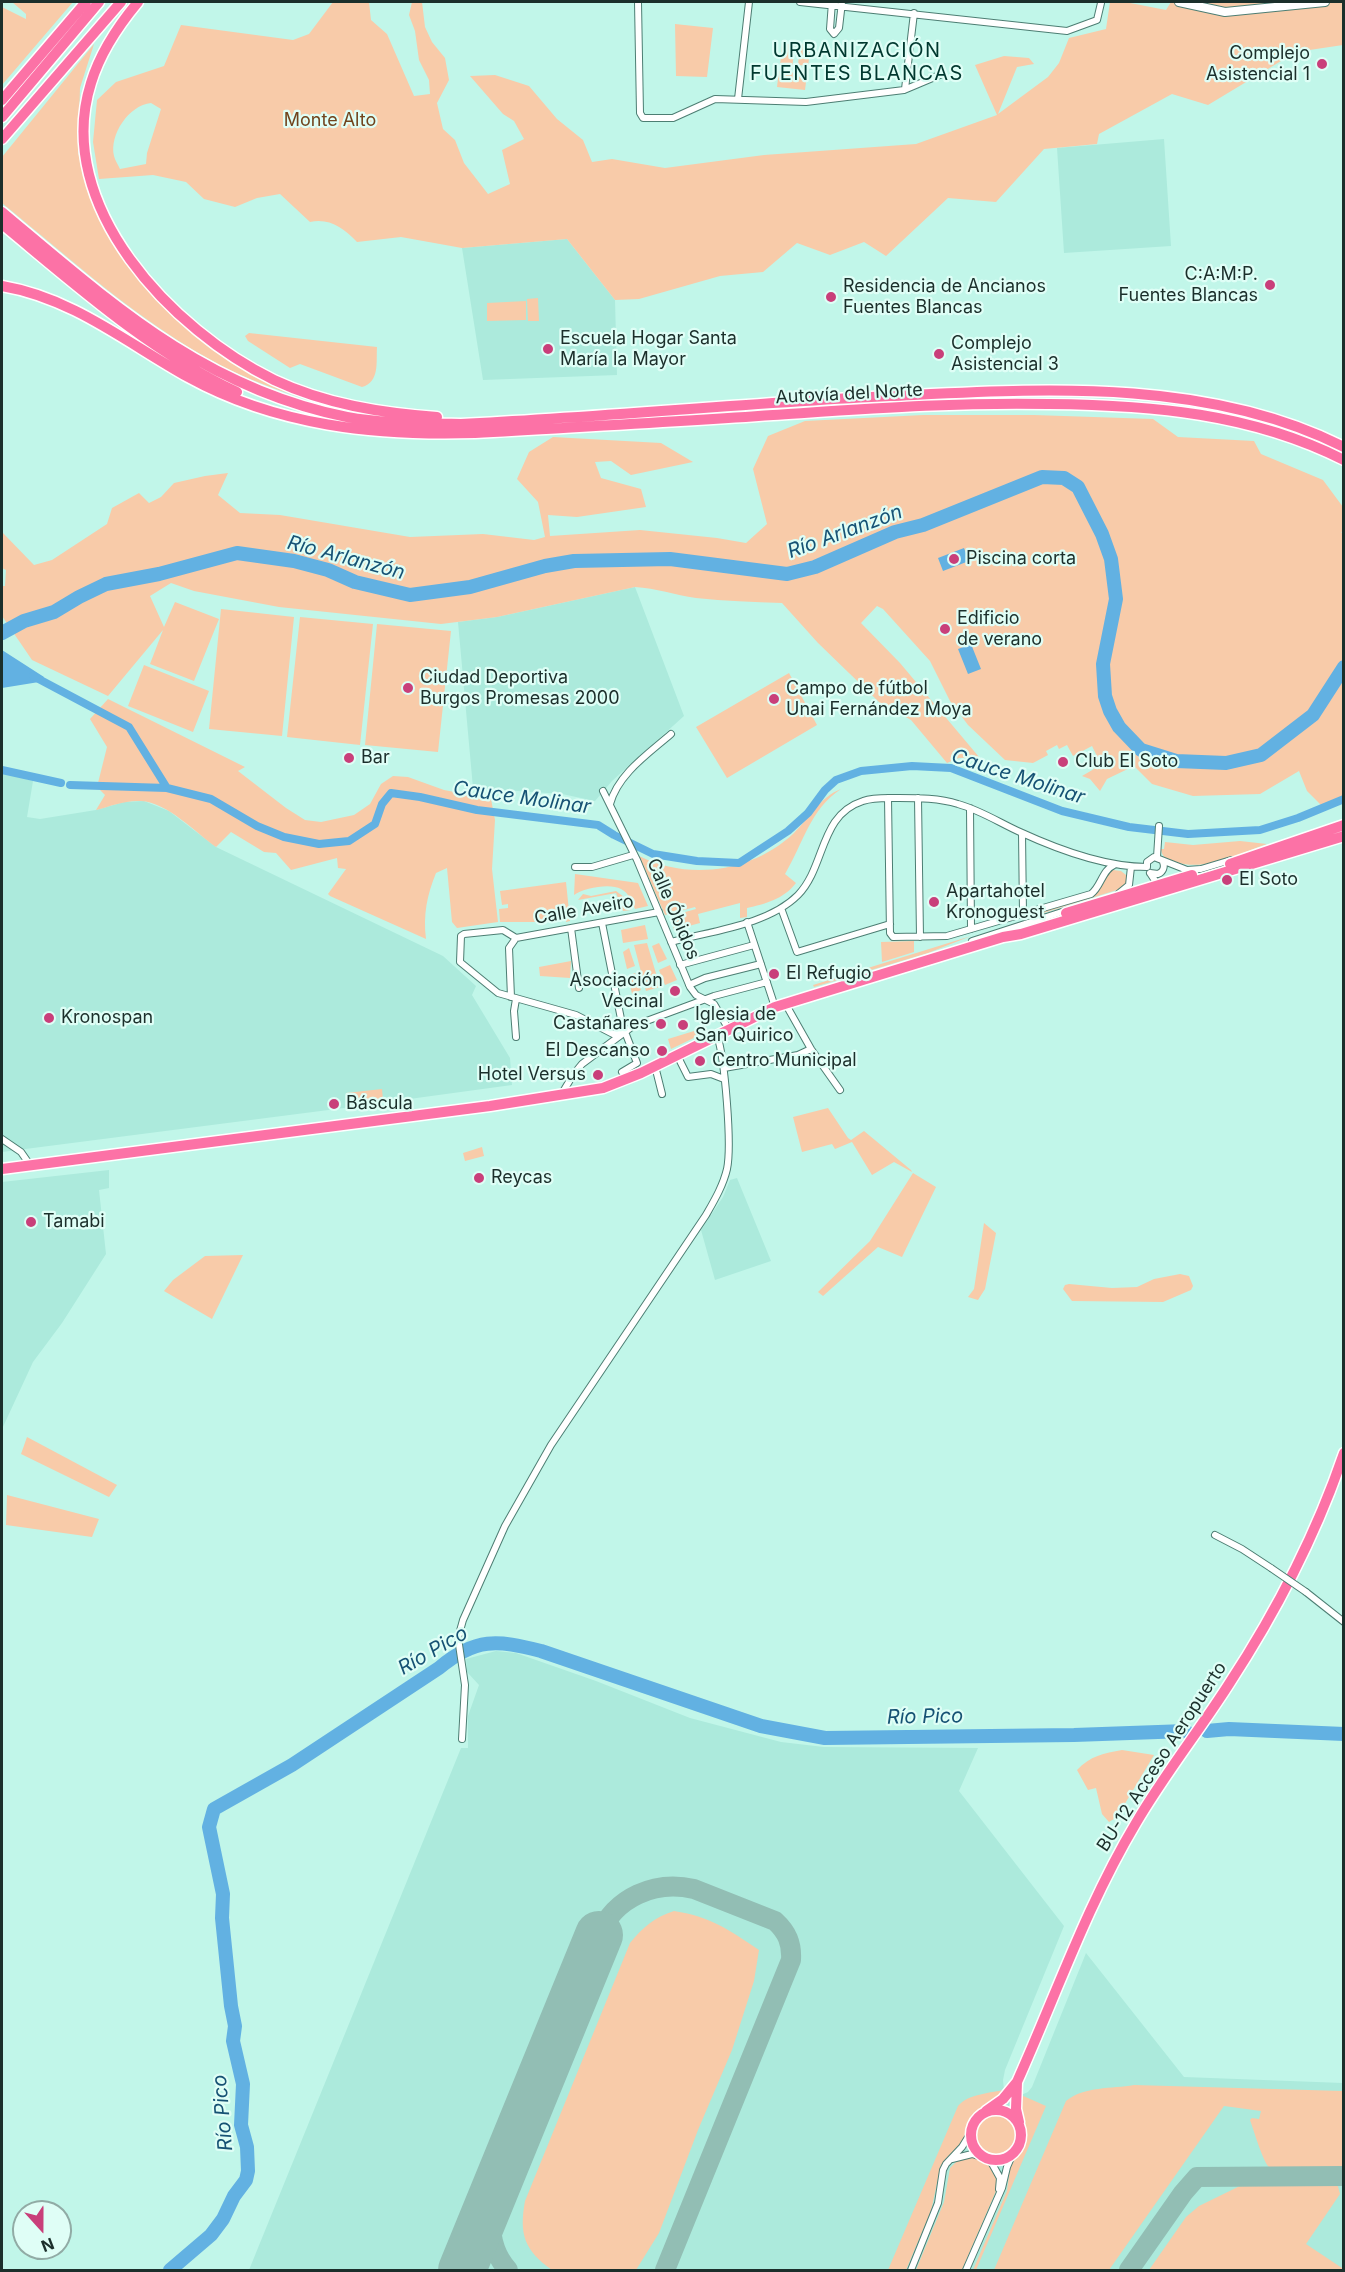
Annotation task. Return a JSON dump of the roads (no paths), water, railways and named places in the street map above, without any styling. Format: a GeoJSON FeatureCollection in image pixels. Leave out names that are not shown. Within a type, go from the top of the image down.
{"type":"FeatureCollection","features":[{"type":"Feature","properties":{"kind":"highway"},"geometry":{"type":"LineString","coordinates":[[2,100],[86,2]]}},
{"type":"Feature","properties":{"kind":"highway"},"geometry":{"type":"LineString","coordinates":[[2,117],[99,2]]}},
{"type":"Feature","properties":{"kind":"highway"},"geometry":{"type":"LineString","coordinates":[[2,139],[121,2]]}},
{"type":"Feature","properties":{"kind":"highway"},"geometry":{"type":"LineString","coordinates":[[138,2],[109,43],[90,84],[84,126],[87,167],[97,200],[123,247],[154,289],[200,333],[233,356],[275,380],[320,397],[366,409],[418,416],[478,419],[632,412]]}},
{"type":"Feature","properties":{"kind":"highway"},"geometry":{"type":"LineString","coordinates":[[2,212],[164,341],[217,373],[263,393],[300,405],[349,417],[398,423],[461,424],[632,412]]}},
{"type":"Feature","properties":{"kind":"highway"},"geometry":{"type":"LineString","coordinates":[[2,224],[110,312],[180,362],[245,396],[301,416],[349,428]]}},
{"type":"Feature","properties":{"kind":"highway"},"geometry":{"type":"LineString","coordinates":[[2,286],[44,297],[79,311],[190,378],[233,398],[267,411],[316,424],[349,428]]}},
{"type":"Feature","properties":{"kind":"highway","name":"Autovía del Norte"},"geometry":{"type":"LineString","coordinates":[[632,412],[937,394],[1083,391],[1139,394],[1223,405],[1269,417],[1344,447]]}},
{"type":"Feature","properties":{"kind":"highway","name":"Autovía del Norte"},"geometry":{"type":"LineString","coordinates":[[349,428],[411,434],[475,434],[838,410],[1022,403],[1112,405],[1166,409],[1239,421],[1294,438],[1344,460]]}},
{"type":"Feature","properties":{"kind":"highway"},"geometry":{"type":"LineString","coordinates":[[1313,433],[1329,434],[1344,441]]}},
{"type":"Feature","properties":{"kind":"highway"},"geometry":{"type":"LineString","coordinates":[[1294,438],[1313,452],[1344,467]]}},
{"type":"Feature","properties":{"kind":"highway"},"geometry":{"type":"LineString","coordinates":[[2,1169],[560,1096],[605,1088],[780,1005],[1003,937],[1050,919],[1247,858],[1344,825]]}},
{"type":"Feature","properties":{"kind":"highway"},"geometry":{"type":"LineString","coordinates":[[1003,937],[1021,934],[1344,836]]}},
{"type":"Feature","properties":{"kind":"highway","name":"BU-12 Acceso Aeropuerto"},"geometry":{"type":"LineString","coordinates":[[987,2111],[1003,2099],[1017,2082],[1105,1878],[1137,1822],[1234,1677],[1273,1611],[1315,1526],[1344,1453]]}},
{"type":"Feature","properties":{"kind":"highway","name":"BU-12 Acceso Aeropuerto"},"geometry":{"type":"LineString","coordinates":[[1017,2082],[1016,2109],[1019,2125]]}},
{"type":"Feature","properties":{"kind":"highway"},"geometry":{"type":"LineString","coordinates":[[1002,2110],[1010,2113],[1019,2125],[1020,2140],[1013,2153],[998,2160],[987,2159],[974,2148],[970,2134],[975,2120],[987,2111],[1002,2110]]}},
{"type":"Feature","properties":{"kind":"main road"},"geometry":{"type":"LineString","coordinates":[[1179,2],[1224,12],[1325,2]]}},
{"type":"Feature","properties":{"kind":"street"},"geometry":{"type":"LineString","coordinates":[[639,2],[640,116],[643,118],[673,118],[715,99],[811,102],[905,89],[942,74]]}},
{"type":"Feature","properties":{"kind":"street"},"geometry":{"type":"LineString","coordinates":[[738,99],[749,2]]}},
{"type":"Feature","properties":{"kind":"street"},"geometry":{"type":"LineString","coordinates":[[800,2],[832,3],[1067,31],[1097,20],[1101,3]]}},
{"type":"Feature","properties":{"kind":"street"},"geometry":{"type":"LineString","coordinates":[[832,3],[830,29],[834,34],[839,28],[841,4]]}},
{"type":"Feature","properties":{"kind":"street"},"geometry":{"type":"LineString","coordinates":[[905,89],[914,13]]}},
{"type":"Feature","properties":{"kind":"street"},"geometry":{"type":"LineString","coordinates":[[610,804],[613,792],[620,781],[671,734]]}},
{"type":"Feature","properties":{"kind":"street","name":"Calle Óbidos"},"geometry":{"type":"LineString","coordinates":[[603,791],[659,912],[689,985],[696,995],[714,1004],[728,1028]]}},
{"type":"Feature","properties":{"kind":"street"},"geometry":{"type":"LineString","coordinates":[[888,798],[892,936],[947,936],[1090,894],[1096,890],[1107,869],[1114,865]]}},
{"type":"Feature","properties":{"kind":"street"},"geometry":{"type":"LineString","coordinates":[[918,798],[920,937]]}},
{"type":"Feature","properties":{"kind":"street"},"geometry":{"type":"LineString","coordinates":[[671,942],[762,918],[781,908],[808,882],[829,830],[839,814],[865,800],[918,798],[948,801],[970,808],[1022,833],[1114,865],[1160,873],[1164,869],[1163,862]]}},
{"type":"Feature","properties":{"kind":"street"},"geometry":{"type":"LineString","coordinates":[[970,808],[971,929]]}},
{"type":"Feature","properties":{"kind":"street"},"geometry":{"type":"LineString","coordinates":[[1157,857],[1160,826]]}},
{"type":"Feature","properties":{"kind":"street"},"geometry":{"type":"LineString","coordinates":[[1022,833],[1023,914]]}},
{"type":"Feature","properties":{"kind":"street"},"geometry":{"type":"LineString","coordinates":[[575,867],[592,867],[633,855]]}},
{"type":"Feature","properties":{"kind":"street"},"geometry":{"type":"LineString","coordinates":[[1157,857],[1176,867],[1193,870],[1247,858]]}},
{"type":"Feature","properties":{"kind":"street"},"geometry":{"type":"LineString","coordinates":[[1157,857],[1149,860],[1149,870],[1158,885],[1168,886],[1196,878],[1207,878]]}},
{"type":"Feature","properties":{"kind":"street"},"geometry":{"type":"LineString","coordinates":[[1104,861],[1107,869]]}},
{"type":"Feature","properties":{"kind":"street"},"geometry":{"type":"LineString","coordinates":[[945,955],[953,948],[969,942],[1120,893],[1129,885],[1131,867]]}},
{"type":"Feature","properties":{"kind":"street"},"geometry":{"type":"LineString","coordinates":[[781,908],[797,952],[890,924]]}},
{"type":"Feature","properties":{"kind":"street","name":"Calle Aveiro"},"geometry":{"type":"LineString","coordinates":[[516,938],[659,912]]}},
{"type":"Feature","properties":{"kind":"street"},"geometry":{"type":"LineString","coordinates":[[747,922],[766,982],[840,1090]]}},
{"type":"Feature","properties":{"kind":"street"},"geometry":{"type":"LineString","coordinates":[[602,923],[624,1033],[637,1064],[622,1072]]}},
{"type":"Feature","properties":{"kind":"street"},"geometry":{"type":"LineString","coordinates":[[571,928],[579,988]]}},
{"type":"Feature","properties":{"kind":"street"},"geometry":{"type":"LineString","coordinates":[[516,1037],[513,998],[509,948],[516,938],[500,930],[464,934],[459,942],[460,962],[498,993],[513,998],[576,1015],[613,1034],[624,1033]]}},
{"type":"Feature","properties":{"kind":"street"},"geometry":{"type":"LineString","coordinates":[[680,965],[754,945]]}},
{"type":"Feature","properties":{"kind":"street"},"geometry":{"type":"LineString","coordinates":[[689,985],[708,977],[760,964]]}},
{"type":"Feature","properties":{"kind":"street"},"geometry":{"type":"LineString","coordinates":[[560,1096],[578,1068],[635,1025],[706,999],[766,982]]}},
{"type":"Feature","properties":{"kind":"street"},"geometry":{"type":"LineString","coordinates":[[462,1739],[465,1685],[458,1638],[463,1620],[505,1526],[557,1435],[706,1215],[728,1167],[724,1068],[716,1035]]}},
{"type":"Feature","properties":{"kind":"street"},"geometry":{"type":"LineString","coordinates":[[724,1068],[798,1055],[811,1049]]}},
{"type":"Feature","properties":{"kind":"street"},"geometry":{"type":"LineString","coordinates":[[677,1055],[688,1077],[711,1074],[724,1079]]}},
{"type":"Feature","properties":{"kind":"street"},"geometry":{"type":"LineString","coordinates":[[655,1066],[662,1094]]}},
{"type":"Feature","properties":{"kind":"street"},"geometry":{"type":"LineString","coordinates":[[2,1139],[21,1152],[30,1165]]}},
{"type":"Feature","properties":{"kind":"street"},"geometry":{"type":"LineString","coordinates":[[1215,1535],[1271,1568],[1344,1622]]}},
{"type":"Feature","properties":{"kind":"street"},"geometry":{"type":"LineString","coordinates":[[911,2271],[938,2203],[943,2170],[970,2134]]}},
{"type":"Feature","properties":{"kind":"street"},"geometry":{"type":"LineString","coordinates":[[966,2271],[1002,2188],[1013,2153]]}},
{"type":"Feature","properties":{"kind":"street"},"geometry":{"type":"LineString","coordinates":[[951,2159],[972,2154],[987,2159],[1000,2178],[998,2195]]}},
{"type":"Feature","properties":{"kind":"water","name":"Piscina corta"},"geometry":{"type":"Polygon","coordinates":[[[964,548],[969,561],[943,571],[938,558],[964,548]]]}},
{"type":"Feature","properties":{"kind":"water"},"geometry":{"type":"Polygon","coordinates":[[[971,644],[981,669],[968,674],[958,649],[971,644]]]}},
{"type":"Feature","properties":{"kind":"water"},"geometry":{"type":"Polygon","coordinates":[[[2,650],[44,677],[39,682],[2,688],[2,650]]]}},
{"type":"Feature","properties":{"kind":"waterway","name":"Río Arlanzón"},"geometry":{"type":"LineString","coordinates":[[2,633],[24,621],[54,612],[106,584],[159,574],[237,553],[294,561],[328,570],[355,582],[410,595],[470,587],[545,566],[574,561],[670,559],[787,574],[815,567],[895,532],[923,525],[1042,477],[1064,478],[1078,487],[1102,534],[1111,559],[1116,599],[1103,664],[1105,696],[1119,727],[1141,750],[1176,761],[1226,763],[1261,755],[1313,715],[1344,667]]}},
{"type":"Feature","properties":{"kind":"waterway"},"geometry":{"type":"LineString","coordinates":[[33,676],[129,727],[167,788]]}},
{"type":"Feature","properties":{"kind":"waterway","name":"Cauce Molinar"},"geometry":{"type":"LineString","coordinates":[[70,785],[167,788],[211,799],[257,826],[284,837],[319,844],[349,841],[375,824],[382,804],[391,793],[477,810],[598,825],[653,854],[697,861],[739,863],[788,831],[808,813],[825,790],[836,780],[861,771],[912,766],[951,768],[1062,811],[1129,827],[1188,834],[1260,830],[1298,818],[1344,799]]}},
{"type":"Feature","properties":{"kind":"waterway","name":"Cauce Molinar"},"geometry":{"type":"LineString","coordinates":[[2,770],[61,783]]}},
{"type":"Feature","properties":{"kind":"waterway","name":"Río Pico"},"geometry":{"type":"LineString","coordinates":[[170,2270],[211,2235],[246,2180],[248,2171],[247,2147],[241,2125],[243,2084],[233,2041],[235,2026],[222,1918],[223,1894],[209,1827],[214,1809],[292,1765],[464,1651],[476,1646],[499,1643],[541,1651],[761,1726],[825,1738],[1074,1735],[1186,1731]]}},
{"type":"Feature","properties":{"kind":"waterway","name":"Río Pico"},"geometry":{"type":"LineString","coordinates":[[1207,1731],[1229,1729],[1344,1734]]}},
{"type":"Feature","properties":{"kind":"place","name":"Complejo Asistencial 1"},"geometry":{"type":"Point","coordinates":[1322,64]}},
{"type":"Feature","properties":{"kind":"place","name":"C:A:M:P. Fuentes Blancas"},"geometry":{"type":"Point","coordinates":[1270,285]}},
{"type":"Feature","properties":{"kind":"place","name":"Residencia de Ancianos Fuentes Blancas"},"geometry":{"type":"Point","coordinates":[831,297]}},
{"type":"Feature","properties":{"kind":"place","name":"Escuela Hogar Santa María la Mayor"},"geometry":{"type":"Point","coordinates":[548,349]}},
{"type":"Feature","properties":{"kind":"place","name":"Complejo Asistencial 3"},"geometry":{"type":"Point","coordinates":[939,354]}},
{"type":"Feature","properties":{"kind":"place","name":"Piscina corta"},"geometry":{"type":"Point","coordinates":[954,559]}},
{"type":"Feature","properties":{"kind":"place","name":"Edificio de verano"},"geometry":{"type":"Point","coordinates":[945,629]}},
{"type":"Feature","properties":{"kind":"place","name":"Ciudad Deportiva Burgos Promesas 2000"},"geometry":{"type":"Point","coordinates":[408,688]}},
{"type":"Feature","properties":{"kind":"place","name":"Campo de fútbol Unai Fernández Moya"},"geometry":{"type":"Point","coordinates":[774,699]}},
{"type":"Feature","properties":{"kind":"place","name":"Bar"},"geometry":{"type":"Point","coordinates":[349,758]}},
{"type":"Feature","properties":{"kind":"place","name":"Club El Soto"},"geometry":{"type":"Point","coordinates":[1063,762]}},
{"type":"Feature","properties":{"kind":"place","name":"El Soto"},"geometry":{"type":"Point","coordinates":[1227,880]}},
{"type":"Feature","properties":{"kind":"place","name":"Apartahotel Kronoguest"},"geometry":{"type":"Point","coordinates":[934,902]}},
{"type":"Feature","properties":{"kind":"place","name":"El Refugio"},"geometry":{"type":"Point","coordinates":[774,974]}},
{"type":"Feature","properties":{"kind":"place","name":"Asociación Vecinal"},"geometry":{"type":"Point","coordinates":[675,991]}},
{"type":"Feature","properties":{"kind":"place","name":"Kronospan"},"geometry":{"type":"Point","coordinates":[49,1018]}},
{"type":"Feature","properties":{"kind":"place","name":"Castañares"},"geometry":{"type":"Point","coordinates":[661,1024]}},
{"type":"Feature","properties":{"kind":"place","name":"Iglesia de San Quirico"},"geometry":{"type":"Point","coordinates":[683,1025]}},
{"type":"Feature","properties":{"kind":"place","name":"El Descanso"},"geometry":{"type":"Point","coordinates":[662,1051]}},
{"type":"Feature","properties":{"kind":"place","name":"Centro Municipal"},"geometry":{"type":"Point","coordinates":[700,1061]}},
{"type":"Feature","properties":{"kind":"place","name":"Hotel Versus"},"geometry":{"type":"Point","coordinates":[598,1075]}},
{"type":"Feature","properties":{"kind":"place","name":"Báscula"},"geometry":{"type":"Point","coordinates":[334,1104]}},
{"type":"Feature","properties":{"kind":"place","name":"Reycas"},"geometry":{"type":"Point","coordinates":[479,1178]}},
{"type":"Feature","properties":{"kind":"place","name":"Tamabi"},"geometry":{"type":"Point","coordinates":[31,1222]}},
{"type":"Feature","properties":{"kind":"district","name":"URBANIZACIÓN FUENTES BLANCAS"},"geometry":{"type":"Point","coordinates":[857,62]}},
{"type":"Feature","properties":{"kind":"park label","name":"Monte Alto"},"geometry":{"type":"Point","coordinates":[330,121]}}]}
